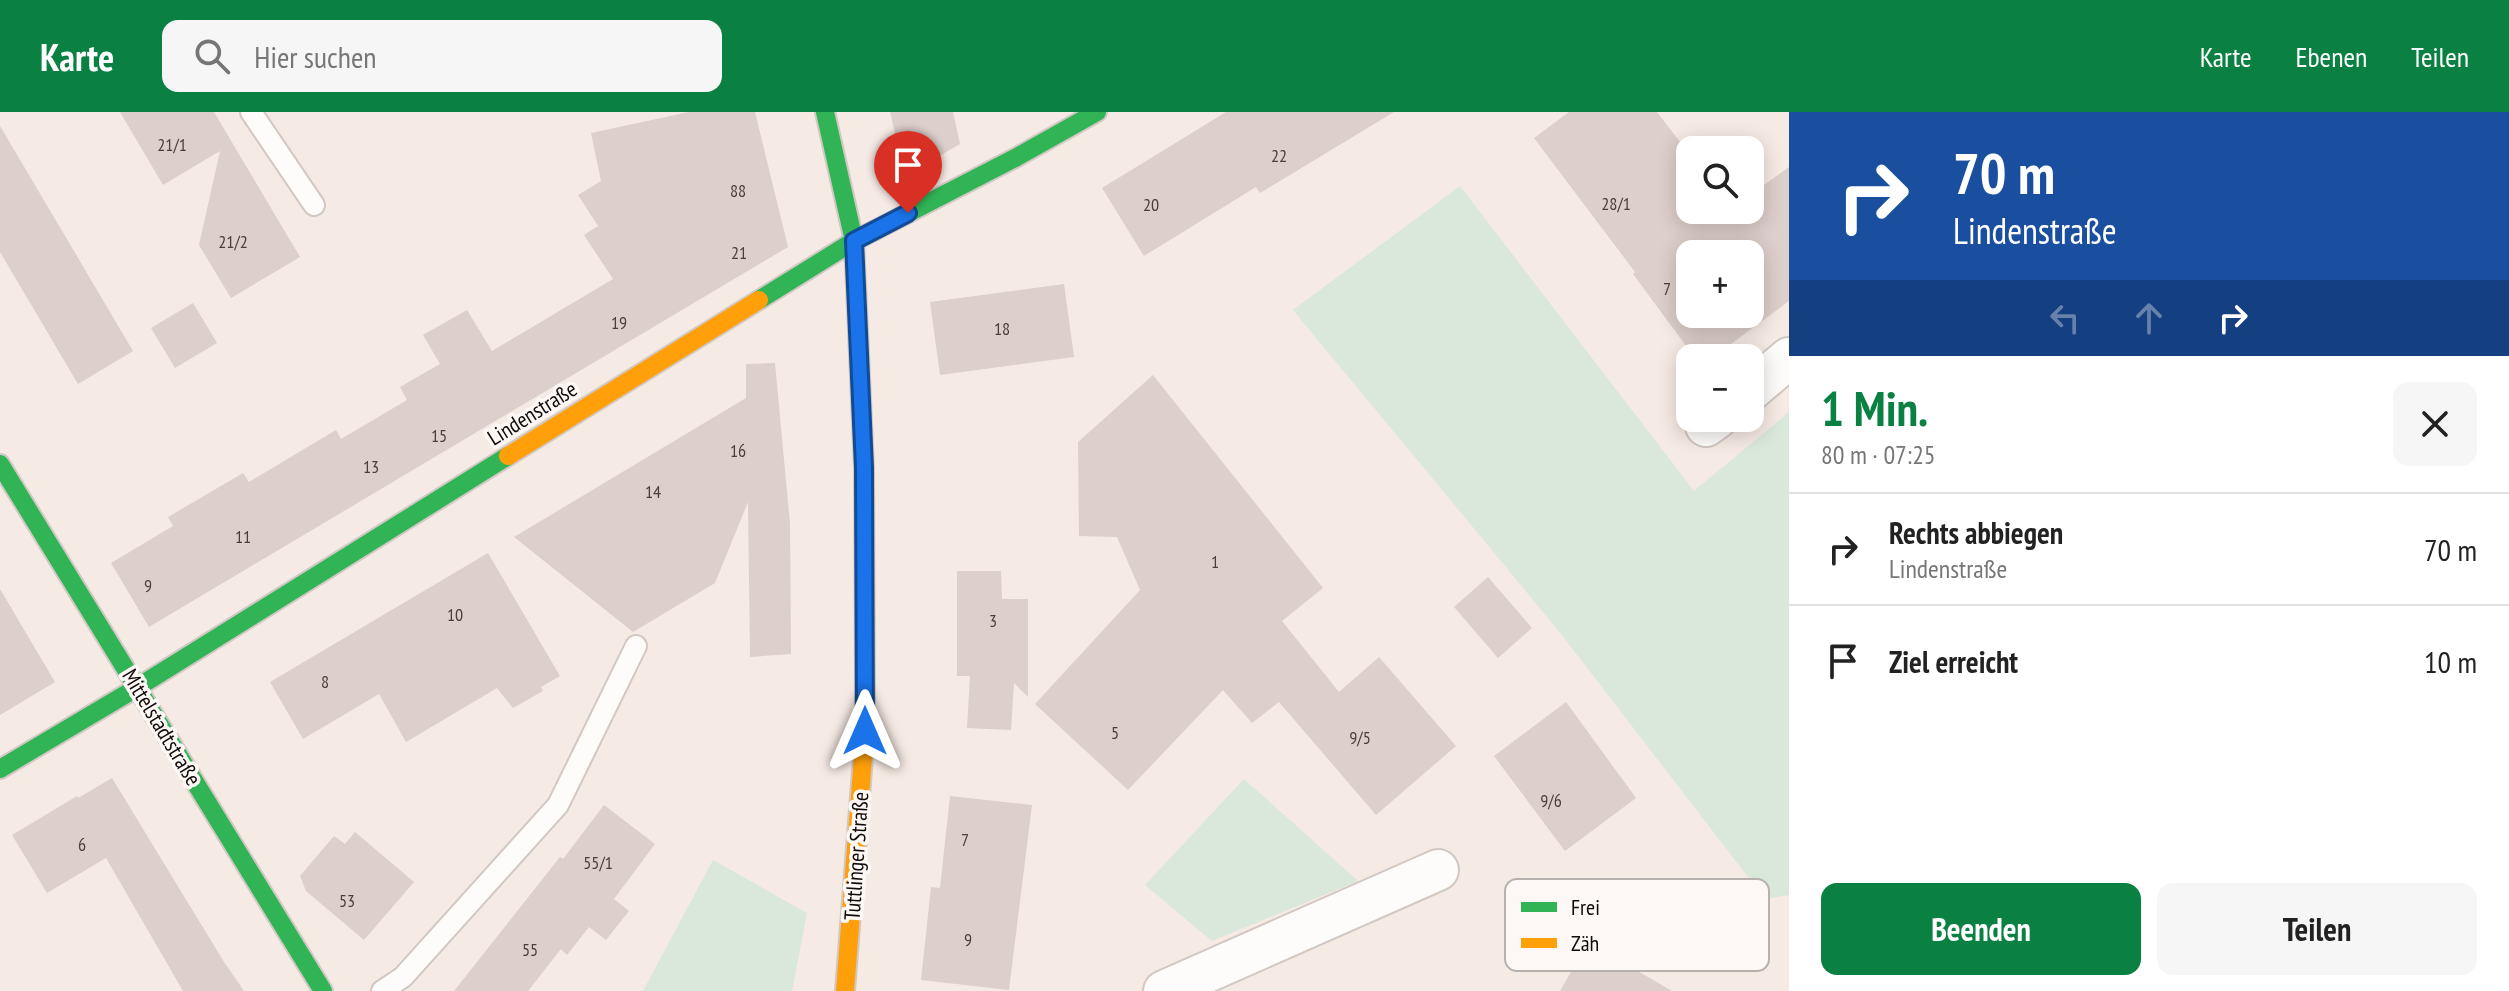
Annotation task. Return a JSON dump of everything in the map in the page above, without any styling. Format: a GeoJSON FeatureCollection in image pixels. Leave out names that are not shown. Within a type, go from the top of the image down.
{"type":"FeatureCollection","features":[{"type":"Feature","properties":{"kind":"street","name":"Tuttlinger Straße"},"geometry":{"type":"LineString","coordinates":[[825,112],[854,241],[864,468],[865,731],[845,991]]}},
{"type":"Feature","properties":{"kind":"street","name":"Lindenstraße"},"geometry":{"type":"LineString","coordinates":[[0,769],[138,687],[854,241],[1097,112]]}},
{"type":"Feature","properties":{"kind":"street"},"geometry":{"type":"LineString","coordinates":[[1764,379],[1789,358]]}},
{"type":"Feature","properties":{"kind":"street","name":"Mittelstadtstraße"},"geometry":{"type":"LineString","coordinates":[[0,464],[323,991]]}},
{"type":"Feature","properties":{"kind":"street"},"geometry":{"type":"LineString","coordinates":[[1164,991],[1438,870]]}},
{"type":"Feature","properties":{"kind":"lane"},"geometry":{"type":"LineString","coordinates":[[251,112],[314,205]]}},
{"type":"Feature","properties":{"kind":"lane"},"geometry":{"type":"LineString","coordinates":[[382,991],[403,977],[558,805],[636,646]]}},
{"type":"Feature","properties":{"kind":"shaded area"},"geometry":{"type":"Polygon","coordinates":[[[1460,186],[1694,491],[1789,412],[1789,895],[1769,898],[1769,879],[1750,879],[1558,630],[1293,310],[1460,186]]]}},
{"type":"Feature","properties":{"kind":"shaded area"},"geometry":{"type":"Polygon","coordinates":[[[1244,779],[1358,881],[1212,941],[1145,885],[1244,779]]]}},
{"type":"Feature","properties":{"kind":"shaded area"},"geometry":{"type":"Polygon","coordinates":[[[713,860],[807,913],[792,991],[643,991],[713,860]]]}},
{"type":"Feature","properties":{"kind":"building"},"geometry":{"type":"Polygon","coordinates":[[[120,112],[214,112],[300,257],[231,298],[199,245],[220,151],[163,185],[120,112]]]}},
{"type":"Feature","properties":{"kind":"building"},"geometry":{"type":"Polygon","coordinates":[[[689,112],[755,112],[788,247],[149,627],[111,563],[173,526],[168,517],[243,473],[249,482],[336,430],[341,439],[407,400],[400,387],[440,364],[423,335],[467,310],[492,351],[613,279],[584,235],[598,226],[578,195],[601,181],[591,133],[689,112]]]}},
{"type":"Feature","properties":{"kind":"building"},"geometry":{"type":"Polygon","coordinates":[[[890,112],[953,112],[960,144],[921,167],[900,154],[890,112]]]}},
{"type":"Feature","properties":{"kind":"building"},"geometry":{"type":"Polygon","coordinates":[[[1226,112],[1394,112],[1260,193],[1256,187],[1144,256],[1102,188],[1226,112]]]}},
{"type":"Feature","properties":{"kind":"building"},"geometry":{"type":"Polygon","coordinates":[[[1569,112],[1657,112],[1676,137],[1676,224],[1764,224],[1764,185],[1789,167],[1789,301],[1764,320],[1764,240],[1676,240],[1676,328],[1753,328],[1731,344],[1685,344],[1633,274],[1635,272],[1534,138],[1569,112]]]}},
{"type":"Feature","properties":{"kind":"building"},"geometry":{"type":"Polygon","coordinates":[[[0,126],[133,351],[78,384],[0,252],[0,126]]]}},
{"type":"Feature","properties":{"kind":"building"},"geometry":{"type":"Polygon","coordinates":[[[1064,284],[1074,357],[940,375],[930,302],[1064,284]]]}},
{"type":"Feature","properties":{"kind":"building"},"geometry":{"type":"Polygon","coordinates":[[[193,303],[217,343],[175,368],[151,328],[193,303]]]}},
{"type":"Feature","properties":{"kind":"building"},"geometry":{"type":"Polygon","coordinates":[[[775,363],[790,524],[791,654],[750,657],[748,502],[715,583],[633,632],[514,537],[746,398],[746,364],[775,363]]]}},
{"type":"Feature","properties":{"kind":"building"},"geometry":{"type":"Polygon","coordinates":[[[1153,375],[1323,588],[1282,621],[1339,692],[1379,657],[1456,746],[1376,815],[1279,702],[1252,723],[1223,690],[1128,790],[1035,704],[1140,590],[1117,537],[1079,536],[1078,442],[1153,375]]]}},
{"type":"Feature","properties":{"kind":"building"},"geometry":{"type":"Polygon","coordinates":[[[488,553],[560,676],[541,687],[543,691],[513,708],[497,688],[406,742],[379,694],[303,739],[270,682],[488,553]]]}},
{"type":"Feature","properties":{"kind":"building"},"geometry":{"type":"Polygon","coordinates":[[[957,571],[1001,571],[1002,599],[1028,599],[1028,697],[1014,683],[1011,730],[967,728],[970,676],[957,676],[957,571]]]}},
{"type":"Feature","properties":{"kind":"building"},"geometry":{"type":"Polygon","coordinates":[[[1488,577],[1532,628],[1498,658],[1454,607],[1488,577]]]}},
{"type":"Feature","properties":{"kind":"building"},"geometry":{"type":"Polygon","coordinates":[[[0,589],[55,682],[0,715],[0,589]]]}},
{"type":"Feature","properties":{"kind":"building"},"geometry":{"type":"Polygon","coordinates":[[[1566,702],[1636,798],[1565,851],[1494,756],[1566,702]]]}},
{"type":"Feature","properties":{"kind":"building"},"geometry":{"type":"Polygon","coordinates":[[[112,778],[244,991],[183,991],[106,858],[47,893],[12,835],[112,778]]]}},
{"type":"Feature","properties":{"kind":"building"},"geometry":{"type":"Polygon","coordinates":[[[950,796],[1032,805],[1009,990],[921,980],[931,887],[940,888],[950,796]]]}},
{"type":"Feature","properties":{"kind":"building"},"geometry":{"type":"Polygon","coordinates":[[[604,805],[655,844],[614,899],[629,911],[606,940],[589,927],[567,955],[561,949],[528,991],[454,991],[560,857],[563,859],[604,805]]]}},
{"type":"Feature","properties":{"kind":"building"},"geometry":{"type":"Polygon","coordinates":[[[355,832],[414,882],[364,940],[306,891],[300,876],[334,836],[345,844],[355,832]]]}},
{"type":"Feature","properties":{"kind":"building"},"geometry":{"type":"Polygon","coordinates":[[[1571,971],[1638,971],[1672,991],[1560,991],[1571,971]]]}},
{"type":"Feature","properties":{"kind":"traffic: fast"},"geometry":{"type":"LineString","coordinates":[[825,112],[854,241],[864,468],[865,688]]}},
{"type":"Feature","properties":{"kind":"traffic: fast"},"geometry":{"type":"LineString","coordinates":[[759,300],[854,241],[1097,112]]}},
{"type":"Feature","properties":{"kind":"traffic: fast"},"geometry":{"type":"LineString","coordinates":[[0,769],[138,687],[508,456]]}},
{"type":"Feature","properties":{"kind":"traffic: fast"},"geometry":{"type":"LineString","coordinates":[[0,464],[323,991]]}},
{"type":"Feature","properties":{"kind":"traffic: slow"},"geometry":{"type":"LineString","coordinates":[[508,456],[759,300]]}},
{"type":"Feature","properties":{"kind":"traffic: slow"},"geometry":{"type":"LineString","coordinates":[[845,991],[865,731],[865,688]]}},
{"type":"Feature","properties":{"kind":"route"},"geometry":{"type":"LineString","coordinates":[[865,731],[864,468],[854,241],[908,213]]}}]}
